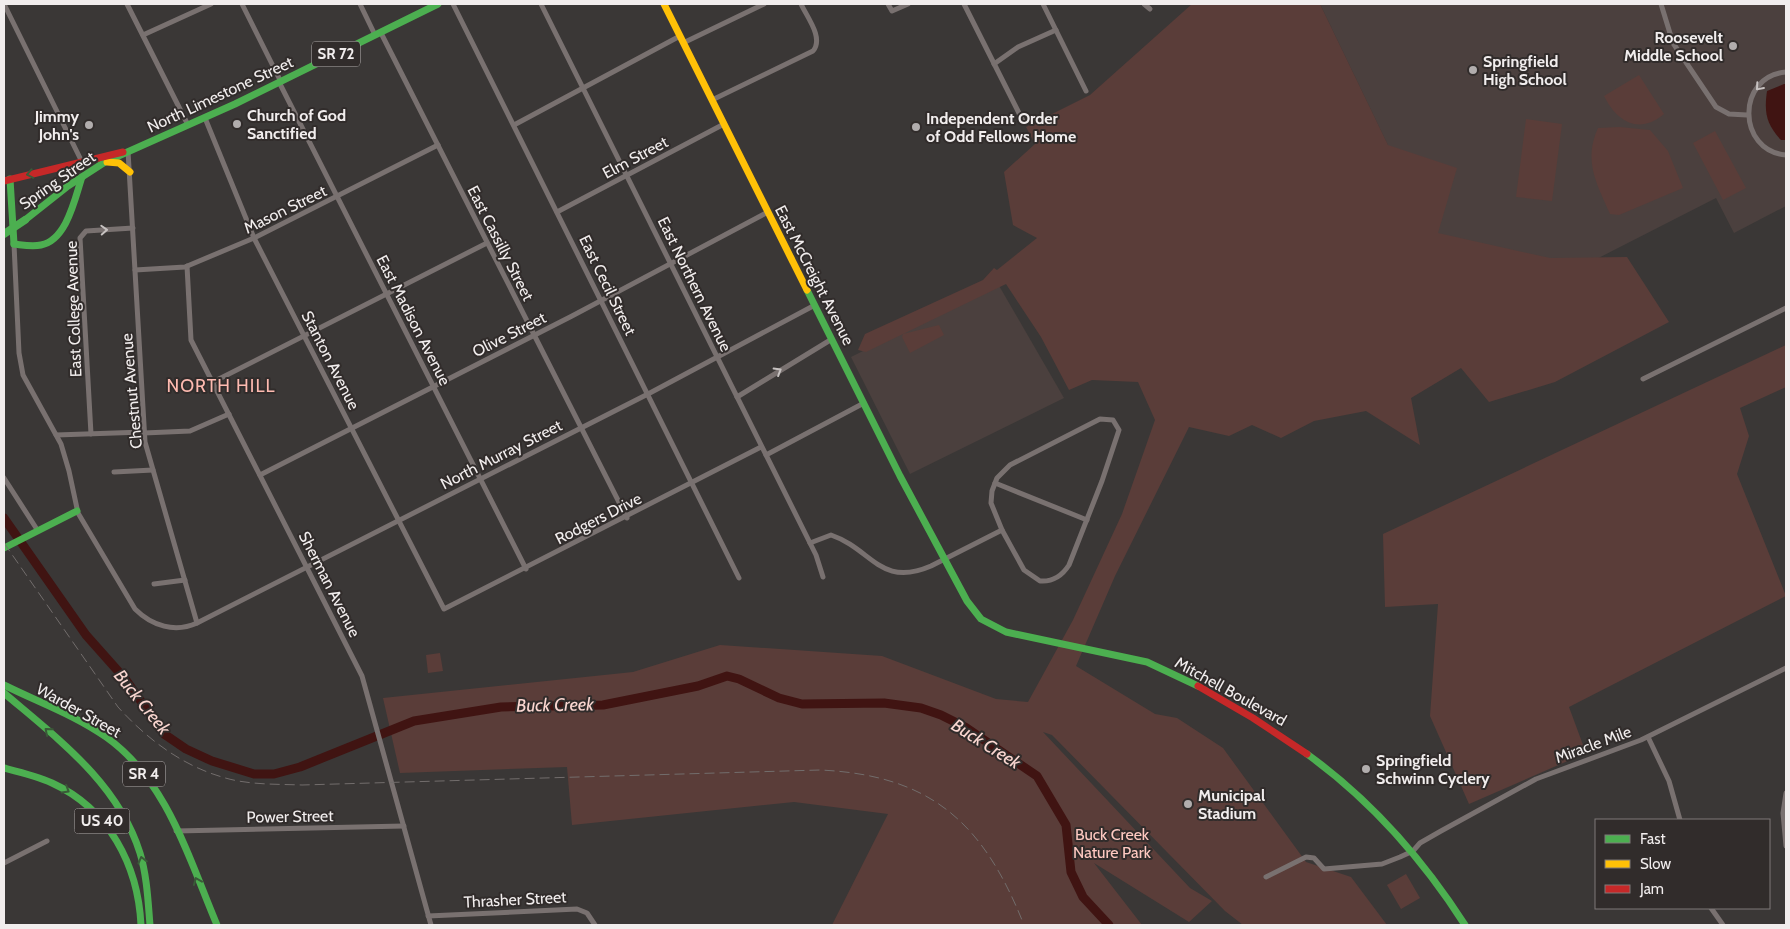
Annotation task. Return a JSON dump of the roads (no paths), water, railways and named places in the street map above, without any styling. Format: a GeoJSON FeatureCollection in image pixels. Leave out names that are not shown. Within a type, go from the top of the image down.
{"type":"FeatureCollection","features":[{"type":"Feature","properties":{"kind":"main road","name":"North Limestone Street"},"geometry":{"type":"LineString","coordinates":[[7,180],[128,151],[205,118],[438,4]]}},
{"type":"Feature","properties":{"kind":"main road","name":"East McCreight Avenue"},"geometry":{"type":"LineString","coordinates":[[664,4],[814,305],[945,558]]}},
{"type":"Feature","properties":{"kind":"main road","name":"Spring Street"},"geometry":{"type":"LineString","coordinates":[[4,234],[82,176],[128,151]]}},
{"type":"Feature","properties":{"kind":"main road"},"geometry":{"type":"LineString","coordinates":[[105,162],[119,163],[130,172]]}},
{"type":"Feature","properties":{"kind":"main road"},"geometry":{"type":"LineString","coordinates":[[7,180],[14,244],[40,246],[55,239],[62,229],[82,176]]}},
{"type":"Feature","properties":{"kind":"main road"},"geometry":{"type":"LineString","coordinates":[[7,546],[77,511]]}},
{"type":"Feature","properties":{"kind":"main road","name":"Mitchell Boulevard"},"geometry":{"type":"LineString","coordinates":[[945,558],[967,601],[989,624],[1006,632],[1028,638],[1147,662],[1173,674],[1272,728],[1310,755],[1374,809],[1413,851],[1444,892],[1465,925]]}},
{"type":"Feature","properties":{"kind":"main road","name":"Warder Street"},"geometry":{"type":"LineString","coordinates":[[4,685],[95,730],[118,746],[146,775],[176,830],[217,925]]}},
{"type":"Feature","properties":{"kind":"main road","name":"US 40"},"geometry":{"type":"LineString","coordinates":[[4,693],[84,762],[116,800],[130,825],[140,854],[146,881],[150,925]]}},
{"type":"Feature","properties":{"kind":"main road","name":"US 40"},"geometry":{"type":"LineString","coordinates":[[4,769],[43,779],[66,790],[88,806],[107,825],[123,849],[134,876],[140,903],[141,925]]}},
{"type":"Feature","properties":{"kind":"street"},"geometry":{"type":"LineString","coordinates":[[4,4],[82,162]]}},
{"type":"Feature","properties":{"kind":"street"},"geometry":{"type":"LineString","coordinates":[[127,4],[188,125]]}},
{"type":"Feature","properties":{"kind":"street"},"geometry":{"type":"LineString","coordinates":[[143,35],[211,4]]}},
{"type":"Feature","properties":{"kind":"street","name":"East Madison Avenue"},"geometry":{"type":"LineString","coordinates":[[242,4],[386,294],[526,569]]}},
{"type":"Feature","properties":{"kind":"street","name":"East Cassilly Street"},"geometry":{"type":"LineString","coordinates":[[360,4],[438,146],[626,518]]}},
{"type":"Feature","properties":{"kind":"street","name":"East Cecil Street"},"geometry":{"type":"LineString","coordinates":[[453,4],[739,578]]}},
{"type":"Feature","properties":{"kind":"street","name":"East Northern Avenue"},"geometry":{"type":"LineString","coordinates":[[541,4],[810,543],[823,577]]}},
{"type":"Feature","properties":{"kind":"street"},"geometry":{"type":"LineString","coordinates":[[514,124],[682,39],[764,4]]}},
{"type":"Feature","properties":{"kind":"street"},"geometry":{"type":"LineString","coordinates":[[712,100],[808,54],[815,48],[816,35],[801,4]]}},
{"type":"Feature","properties":{"kind":"street"},"geometry":{"type":"LineString","coordinates":[[888,4],[892,11],[908,4]]}},
{"type":"Feature","properties":{"kind":"street"},"geometry":{"type":"LineString","coordinates":[[964,4],[1024,123]]}},
{"type":"Feature","properties":{"kind":"street"},"geometry":{"type":"LineString","coordinates":[[1043,4],[1086,91]]}},
{"type":"Feature","properties":{"kind":"street"},"geometry":{"type":"LineString","coordinates":[[1144,4],[1150,9]]}},
{"type":"Feature","properties":{"kind":"street"},"geometry":{"type":"LineString","coordinates":[[1661,4],[1673,43],[1716,107],[1729,114],[1747,116]]}},
{"type":"Feature","properties":{"kind":"street"},"geometry":{"type":"LineString","coordinates":[[994,64],[1018,47],[1056,30]]}},
{"type":"Feature","properties":{"kind":"street"},"geometry":{"type":"LineString","coordinates":[[1786,72],[1778,73],[1765,79],[1755,89],[1749,102],[1747,116],[1751,130],[1758,142],[1770,151],[1786,155]]}},
{"type":"Feature","properties":{"kind":"street","name":"Stanton Avenue"},"geometry":{"type":"LineString","coordinates":[[205,118],[254,238],[444,609]]}},
{"type":"Feature","properties":{"kind":"street","name":"Elm Street"},"geometry":{"type":"LineString","coordinates":[[557,212],[724,124]]}},
{"type":"Feature","properties":{"kind":"street","name":"Mason Street"},"geometry":{"type":"LineString","coordinates":[[135,270],[187,266],[254,238],[438,146]]}},
{"type":"Feature","properties":{"kind":"street","name":"Chestnut Avenue"},"geometry":{"type":"LineString","coordinates":[[128,151],[144,433],[197,623]]}},
{"type":"Feature","properties":{"kind":"street","name":"Olive Street"},"geometry":{"type":"LineString","coordinates":[[260,475],[534,336],[768,212]]}},
{"type":"Feature","properties":{"kind":"street","name":"East College Avenue"},"geometry":{"type":"LineString","coordinates":[[90,434],[80,238],[86,232],[133,228]]}},
{"type":"Feature","properties":{"kind":"street"},"geometry":{"type":"LineString","coordinates":[[213,382],[487,243]]}},
{"type":"Feature","properties":{"kind":"street","name":"North Murray Street"},"geometry":{"type":"LineString","coordinates":[[14,244],[21,366],[25,382],[56,435],[65,456],[77,511],[135,609],[156,624],[182,628],[197,623],[648,394],[814,305]]}},
{"type":"Feature","properties":{"kind":"street","name":"Sherman Avenue"},"geometry":{"type":"LineString","coordinates":[[187,266],[191,340],[358,667],[370,702],[431,925]]}},
{"type":"Feature","properties":{"kind":"street"},"geometry":{"type":"LineString","coordinates":[[1642,379],[1786,308]]}},
{"type":"Feature","properties":{"kind":"street"},"geometry":{"type":"LineString","coordinates":[[737,397],[832,339]]}},
{"type":"Feature","properties":{"kind":"street"},"geometry":{"type":"LineString","coordinates":[[766,455],[864,403]]}},
{"type":"Feature","properties":{"kind":"street"},"geometry":{"type":"LineString","coordinates":[[56,435],[190,431],[229,414]]}},
{"type":"Feature","properties":{"kind":"street"},"geometry":{"type":"LineString","coordinates":[[1106,418],[1115,422],[1118,427],[1119,436],[1069,565],[1060,576],[1050,581],[1040,581],[1024,570],[1002,530],[991,503],[995,483],[1001,473],[1010,465],[1100,420],[1106,418]]}},
{"type":"Feature","properties":{"kind":"street","name":"Rodgers Drive"},"geometry":{"type":"LineString","coordinates":[[444,609],[526,569],[762,447]]}},
{"type":"Feature","properties":{"kind":"street"},"geometry":{"type":"LineString","coordinates":[[114,472],[153,470]]}},
{"type":"Feature","properties":{"kind":"street"},"geometry":{"type":"LineString","coordinates":[[4,478],[36,532]]}},
{"type":"Feature","properties":{"kind":"street"},"geometry":{"type":"LineString","coordinates":[[995,483],[1087,520]]}},
{"type":"Feature","properties":{"kind":"street"},"geometry":{"type":"LineString","coordinates":[[810,543],[831,535],[885,568],[903,573],[919,571],[1002,530]]}},
{"type":"Feature","properties":{"kind":"street"},"geometry":{"type":"LineString","coordinates":[[154,584],[185,580]]}},
{"type":"Feature","properties":{"kind":"street","name":"Miracle Mile"},"geometry":{"type":"LineString","coordinates":[[1266,877],[1306,857],[1314,858],[1324,869],[1382,864],[1413,851],[1435,834],[1536,780],[1648,737],[1786,668]]}},
{"type":"Feature","properties":{"kind":"street"},"geometry":{"type":"LineString","coordinates":[[1648,737],[1669,781],[1680,819]]}},
{"type":"Feature","properties":{"kind":"street"},"geometry":{"type":"LineString","coordinates":[[1786,793],[1783,813],[1786,846]]}},
{"type":"Feature","properties":{"kind":"street","name":"Power Street"},"geometry":{"type":"LineString","coordinates":[[176,830],[404,826]]}},
{"type":"Feature","properties":{"kind":"street"},"geometry":{"type":"LineString","coordinates":[[4,863],[47,841]]}},
{"type":"Feature","properties":{"kind":"street","name":"Thrasher Street"},"geometry":{"type":"LineString","coordinates":[[428,916],[577,909],[587,913],[595,925]]}},
{"type":"Feature","properties":{"kind":"street"},"geometry":{"type":"LineString","coordinates":[[1712,909],[1723,925]]}},
{"type":"Feature","properties":{"kind":"waterway","name":"Buck Creek"},"geometry":{"type":"LineString","coordinates":[[4,518],[86,635],[126,680],[164,734],[186,749],[212,761],[254,774],[274,774],[300,767],[414,721],[501,707],[603,705],[698,686],[727,676],[739,679],[779,698],[802,704],[884,703],[921,708],[941,715],[965,727],[1037,776],[1066,825],[1071,872],[1083,897],[1109,925]]}},
{"type":"Feature","properties":{"kind":"railway"},"geometry":{"type":"LineString","coordinates":[[4,543],[118,707],[152,740],[178,758],[207,772],[222,777],[261,784],[302,785],[820,770],[859,774],[894,782],[923,795],[949,812],[971,833],[991,859],[1024,925]]}},
{"type":"Feature","properties":{"kind":"place","name":"Roosevelt Middle School"},"geometry":{"type":"Point","coordinates":[1733,46]}},
{"type":"Feature","properties":{"kind":"place","name":"Springfield High School"},"geometry":{"type":"Point","coordinates":[1473,70]}},
{"type":"Feature","properties":{"kind":"place","name":"Church of God Sanctified"},"geometry":{"type":"Point","coordinates":[237,124]}},
{"type":"Feature","properties":{"kind":"place","name":"Jimmy John's"},"geometry":{"type":"Point","coordinates":[89,125]}},
{"type":"Feature","properties":{"kind":"place","name":"Independent Order of Odd Fellows Home"},"geometry":{"type":"Point","coordinates":[916,127]}},
{"type":"Feature","properties":{"kind":"place","name":"Springfield Schwinn Cyclery"},"geometry":{"type":"Point","coordinates":[1366,769]}},
{"type":"Feature","properties":{"kind":"place","name":"Municipal Stadium"},"geometry":{"type":"Point","coordinates":[1188,804]}},
{"type":"Feature","properties":{"kind":"district","name":"NORTH HILL"},"geometry":{"type":"Point","coordinates":[221,386]}},
{"type":"Feature","properties":{"kind":"park label","name":"Buck Creek Nature Park"},"geometry":{"type":"Point","coordinates":[1112,843]}}]}
